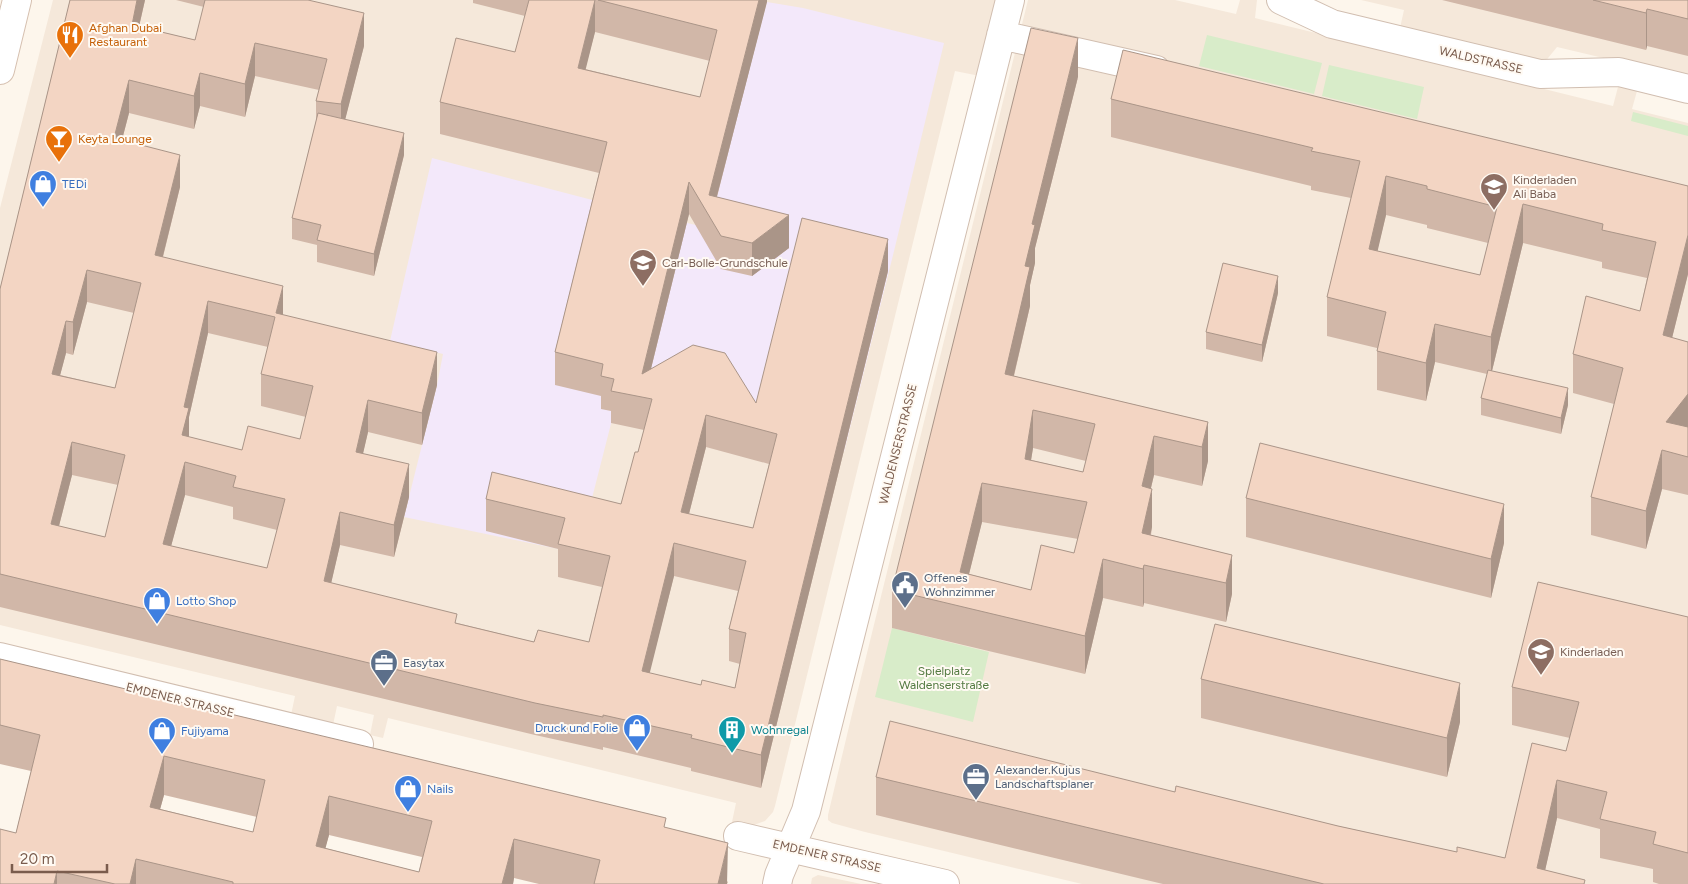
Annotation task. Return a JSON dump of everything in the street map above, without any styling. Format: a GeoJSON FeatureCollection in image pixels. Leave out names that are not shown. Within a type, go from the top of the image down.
{"type":"FeatureCollection","features":[{"type":"Feature","properties":{"kind":"street","name":"WALDENSERSTRASSE"},"geometry":{"type":"LineString","coordinates":[[777,884],[806,811],[1010,0]]}},
{"type":"Feature","properties":{"kind":"street","name":"WALDSTRASSE"},"geometry":{"type":"LineString","coordinates":[[1281,0],[1332,24],[1540,74],[1619,72],[1688,89]]}},
{"type":"Feature","properties":{"kind":"street"},"geometry":{"type":"LineString","coordinates":[[0,70],[10,8]]}},
{"type":"Feature","properties":{"kind":"street"},"geometry":{"type":"LineString","coordinates":[[1001,35],[1181,76]]}},
{"type":"Feature","properties":{"kind":"street","name":"EMDENER STRASSE"},"geometry":{"type":"LineString","coordinates":[[0,657],[359,744]]}},
{"type":"Feature","properties":{"kind":"street","name":"EMDENER STRASSE"},"geometry":{"type":"LineString","coordinates":[[738,836],[945,884]]}},
{"type":"Feature","properties":{"kind":"shaded area"},"geometry":{"type":"Polygon","coordinates":[[[53,0],[997,0],[979,74],[955,71],[775,806],[773,812],[765,821],[754,825],[732,822],[736,803],[388,718],[383,738],[370,735],[374,715],[337,706],[333,725],[291,715],[295,696],[0,625],[0,208],[53,0]]]}},
{"type":"Feature","properties":{"kind":"shaded area"},"geometry":{"type":"Polygon","coordinates":[[[1028,0],[1175,0],[1236,14],[1240,0],[1257,0],[1255,18],[1613,106],[1618,87],[1621,85],[1634,88],[1637,91],[1632,109],[1688,123],[1688,884],[1082,884],[865,832],[832,823],[828,820],[852,714],[1028,0]]]}},
{"type":"Feature","properties":{"kind":"shaded area"},"geometry":{"type":"Polygon","coordinates":[[[1361,0],[1688,0],[1688,78],[1557,47],[1544,63],[1400,28],[1404,10],[1361,0]]]}},
{"type":"Feature","properties":{"kind":"shaded area","name":"Carl-Bolle-Grundschule"},"geometry":{"type":"Polygon","coordinates":[[[767,2],[803,8],[944,43],[844,452],[603,397],[614,412],[578,553],[404,517],[443,354],[390,341],[432,158],[708,228],[767,2]]]}},
{"type":"Feature","properties":{"kind":"shaded area"},"geometry":{"type":"Polygon","coordinates":[[[818,875],[861,884],[811,884],[812,878],[818,875]]]}},
{"type":"Feature","properties":{"kind":"green space"},"geometry":{"type":"Polygon","coordinates":[[[1207,35],[1322,63],[1314,94],[1199,66],[1207,35]]]}},
{"type":"Feature","properties":{"kind":"green space"},"geometry":{"type":"Polygon","coordinates":[[[1329,65],[1424,87],[1417,119],[1322,96],[1329,65]]]}},
{"type":"Feature","properties":{"kind":"green space"},"geometry":{"type":"Polygon","coordinates":[[[1633,112],[1688,126],[1688,136],[1631,121],[1633,112]]]}},
{"type":"Feature","properties":{"kind":"green space","name":"Spielplatz Waldenserstraße"},"geometry":{"type":"Polygon","coordinates":[[[892,628],[989,652],[973,722],[875,697],[892,628]]]}},
{"type":"Feature","properties":{"kind":"building"},"geometry":{"type":"Polygon","coordinates":[[[70,0],[137,0],[132,25],[195,40],[205,0],[308,0],[364,13],[341,104],[316,101],[327,59],[255,43],[245,84],[200,73],[194,96],[129,80],[114,138],[180,155],[155,255],[283,286],[276,313],[437,352],[422,413],[368,400],[356,452],[409,464],[394,525],[340,512],[324,581],[457,614],[455,623],[534,642],[538,630],[589,642],[610,556],[558,544],[565,518],[486,499],[492,472],[621,504],[635,452],[638,452],[652,399],[611,391],[614,379],[601,376],[603,364],[555,352],[607,142],[440,102],[456,38],[515,52],[529,0],[595,0],[578,68],[700,97],[717,30],[598,0],[759,0],[709,195],[789,215],[752,243],[721,236],[689,182],[642,374],[693,345],[725,353],[756,403],[802,218],[888,239],[761,755],[691,738],[692,735],[603,715],[603,717],[535,703],[0,574],[0,289],[70,0]],[[87,270],[73,322],[66,321],[52,374],[115,388],[141,283],[87,270]],[[208,301],[184,407],[189,408],[182,435],[242,450],[248,426],[300,439],[313,386],[261,374],[275,317],[208,301]],[[706,415],[681,512],[753,528],[777,434],[706,415]],[[72,442],[51,524],[105,537],[125,455],[72,442]],[[185,462],[163,544],[267,568],[285,499],[233,487],[236,476],[185,462]],[[674,543],[642,671],[701,685],[702,680],[735,688],[746,633],[729,629],[746,561],[674,543]]]}},
{"type":"Feature","properties":{"kind":"building"},"geometry":{"type":"Polygon","coordinates":[[[1593,0],[1688,0],[1688,19],[1647,9],[1646,13],[1593,0]]]}},
{"type":"Feature","properties":{"kind":"building"},"geometry":{"type":"Polygon","coordinates":[[[1031,28],[1078,38],[1032,224],[1035,225],[1025,266],[1030,267],[1005,374],[1208,422],[1202,447],[1154,436],[1142,486],[1152,489],[1142,533],[1232,555],[1226,583],[1144,565],[1143,569],[1103,559],[1085,636],[892,590],[1031,28]],[[1033,410],[1025,459],[1083,472],[1095,424],[1033,410]],[[982,483],[960,572],[1031,590],[1041,545],[1074,553],[1087,502],[982,483]]]}},
{"type":"Feature","properties":{"kind":"building"},"geometry":{"type":"Polygon","coordinates":[[[1123,50],[1688,186],[1688,235],[1663,335],[1688,342],[1688,394],[1666,422],[1688,427],[1688,457],[1662,450],[1646,511],[1591,497],[1623,368],[1573,354],[1586,296],[1640,311],[1656,242],[1602,230],[1603,224],[1523,204],[1491,337],[1435,324],[1426,363],[1377,351],[1386,312],[1327,297],[1360,161],[1311,151],[1313,148],[1111,99],[1123,50]],[[1386,176],[1369,249],[1480,275],[1497,207],[1427,189],[1427,186],[1386,176]]]}},
{"type":"Feature","properties":{"kind":"building"},"geometry":{"type":"Polygon","coordinates":[[[318,113],[404,133],[374,254],[317,240],[321,225],[292,218],[318,113]]]}},
{"type":"Feature","properties":{"kind":"building"},"geometry":{"type":"Polygon","coordinates":[[[1223,263],[1278,276],[1262,345],[1206,332],[1223,263]]]}},
{"type":"Feature","properties":{"kind":"building"},"geometry":{"type":"Polygon","coordinates":[[[1488,370],[1568,388],[1561,418],[1481,398],[1488,370]]]}},
{"type":"Feature","properties":{"kind":"building"},"geometry":{"type":"Polygon","coordinates":[[[1260,443],[1504,504],[1491,559],[1246,498],[1260,443]]]}},
{"type":"Feature","properties":{"kind":"building"},"geometry":{"type":"Polygon","coordinates":[[[1538,582],[1688,617],[1688,853],[1653,844],[1656,832],[1600,819],[1607,792],[1557,780],[1537,868],[1585,880],[1584,884],[1324,884],[876,777],[890,721],[1175,792],[1176,786],[1338,826],[1457,852],[1457,847],[1505,858],[1532,743],[1566,751],[1579,702],[1512,687],[1538,582]]]}},
{"type":"Feature","properties":{"kind":"building"},"geometry":{"type":"Polygon","coordinates":[[[1215,624],[1460,683],[1447,738],[1201,679],[1215,624]]]}},
{"type":"Feature","properties":{"kind":"building"},"geometry":{"type":"Polygon","coordinates":[[[0,659],[666,818],[664,827],[728,843],[718,884],[594,884],[600,860],[514,839],[502,884],[233,884],[233,882],[136,859],[130,884],[115,884],[57,871],[54,884],[0,884],[0,829],[16,833],[40,735],[0,725],[0,659]],[[164,756],[150,807],[253,832],[265,780],[164,756]],[[329,796],[316,846],[419,872],[432,821],[329,796]]]}},
{"type":"Feature","properties":{"kind":"place","name":"Afghan Dubai Restaurant"},"geometry":{"type":"Point","coordinates":[70,59]}},
{"type":"Feature","properties":{"kind":"place","name":"Keyta Lounge"},"geometry":{"type":"Point","coordinates":[59,163]}},
{"type":"Feature","properties":{"kind":"place","name":"TEDi"},"geometry":{"type":"Point","coordinates":[43,208]}},
{"type":"Feature","properties":{"kind":"place","name":"Kinderladen Ali Baba"},"geometry":{"type":"Point","coordinates":[1494,211]}},
{"type":"Feature","properties":{"kind":"place","name":"Carl-Bolle-Grundschule"},"geometry":{"type":"Point","coordinates":[643,287]}},
{"type":"Feature","properties":{"kind":"place","name":"Offenes Wohnzimmer"},"geometry":{"type":"Point","coordinates":[905,609]}},
{"type":"Feature","properties":{"kind":"place","name":"Lotto Shop"},"geometry":{"type":"Point","coordinates":[157,625]}},
{"type":"Feature","properties":{"kind":"place","name":"Kinderladen"},"geometry":{"type":"Point","coordinates":[1541,676]}},
{"type":"Feature","properties":{"kind":"place","name":"Easytax"},"geometry":{"type":"Point","coordinates":[384,687]}},
{"type":"Feature","properties":{"kind":"place","name":"Druck und Folie"},"geometry":{"type":"Point","coordinates":[637,752]}},
{"type":"Feature","properties":{"kind":"place","name":"Wohnregal"},"geometry":{"type":"Point","coordinates":[732,754]}},
{"type":"Feature","properties":{"kind":"place","name":"Fujiyama"},"geometry":{"type":"Point","coordinates":[162,755]}},
{"type":"Feature","properties":{"kind":"place","name":"Alexander.Kujus Landschaftsplaner"},"geometry":{"type":"Point","coordinates":[976,801]}},
{"type":"Feature","properties":{"kind":"place","name":"Nails"},"geometry":{"type":"Point","coordinates":[408,813]}}]}
